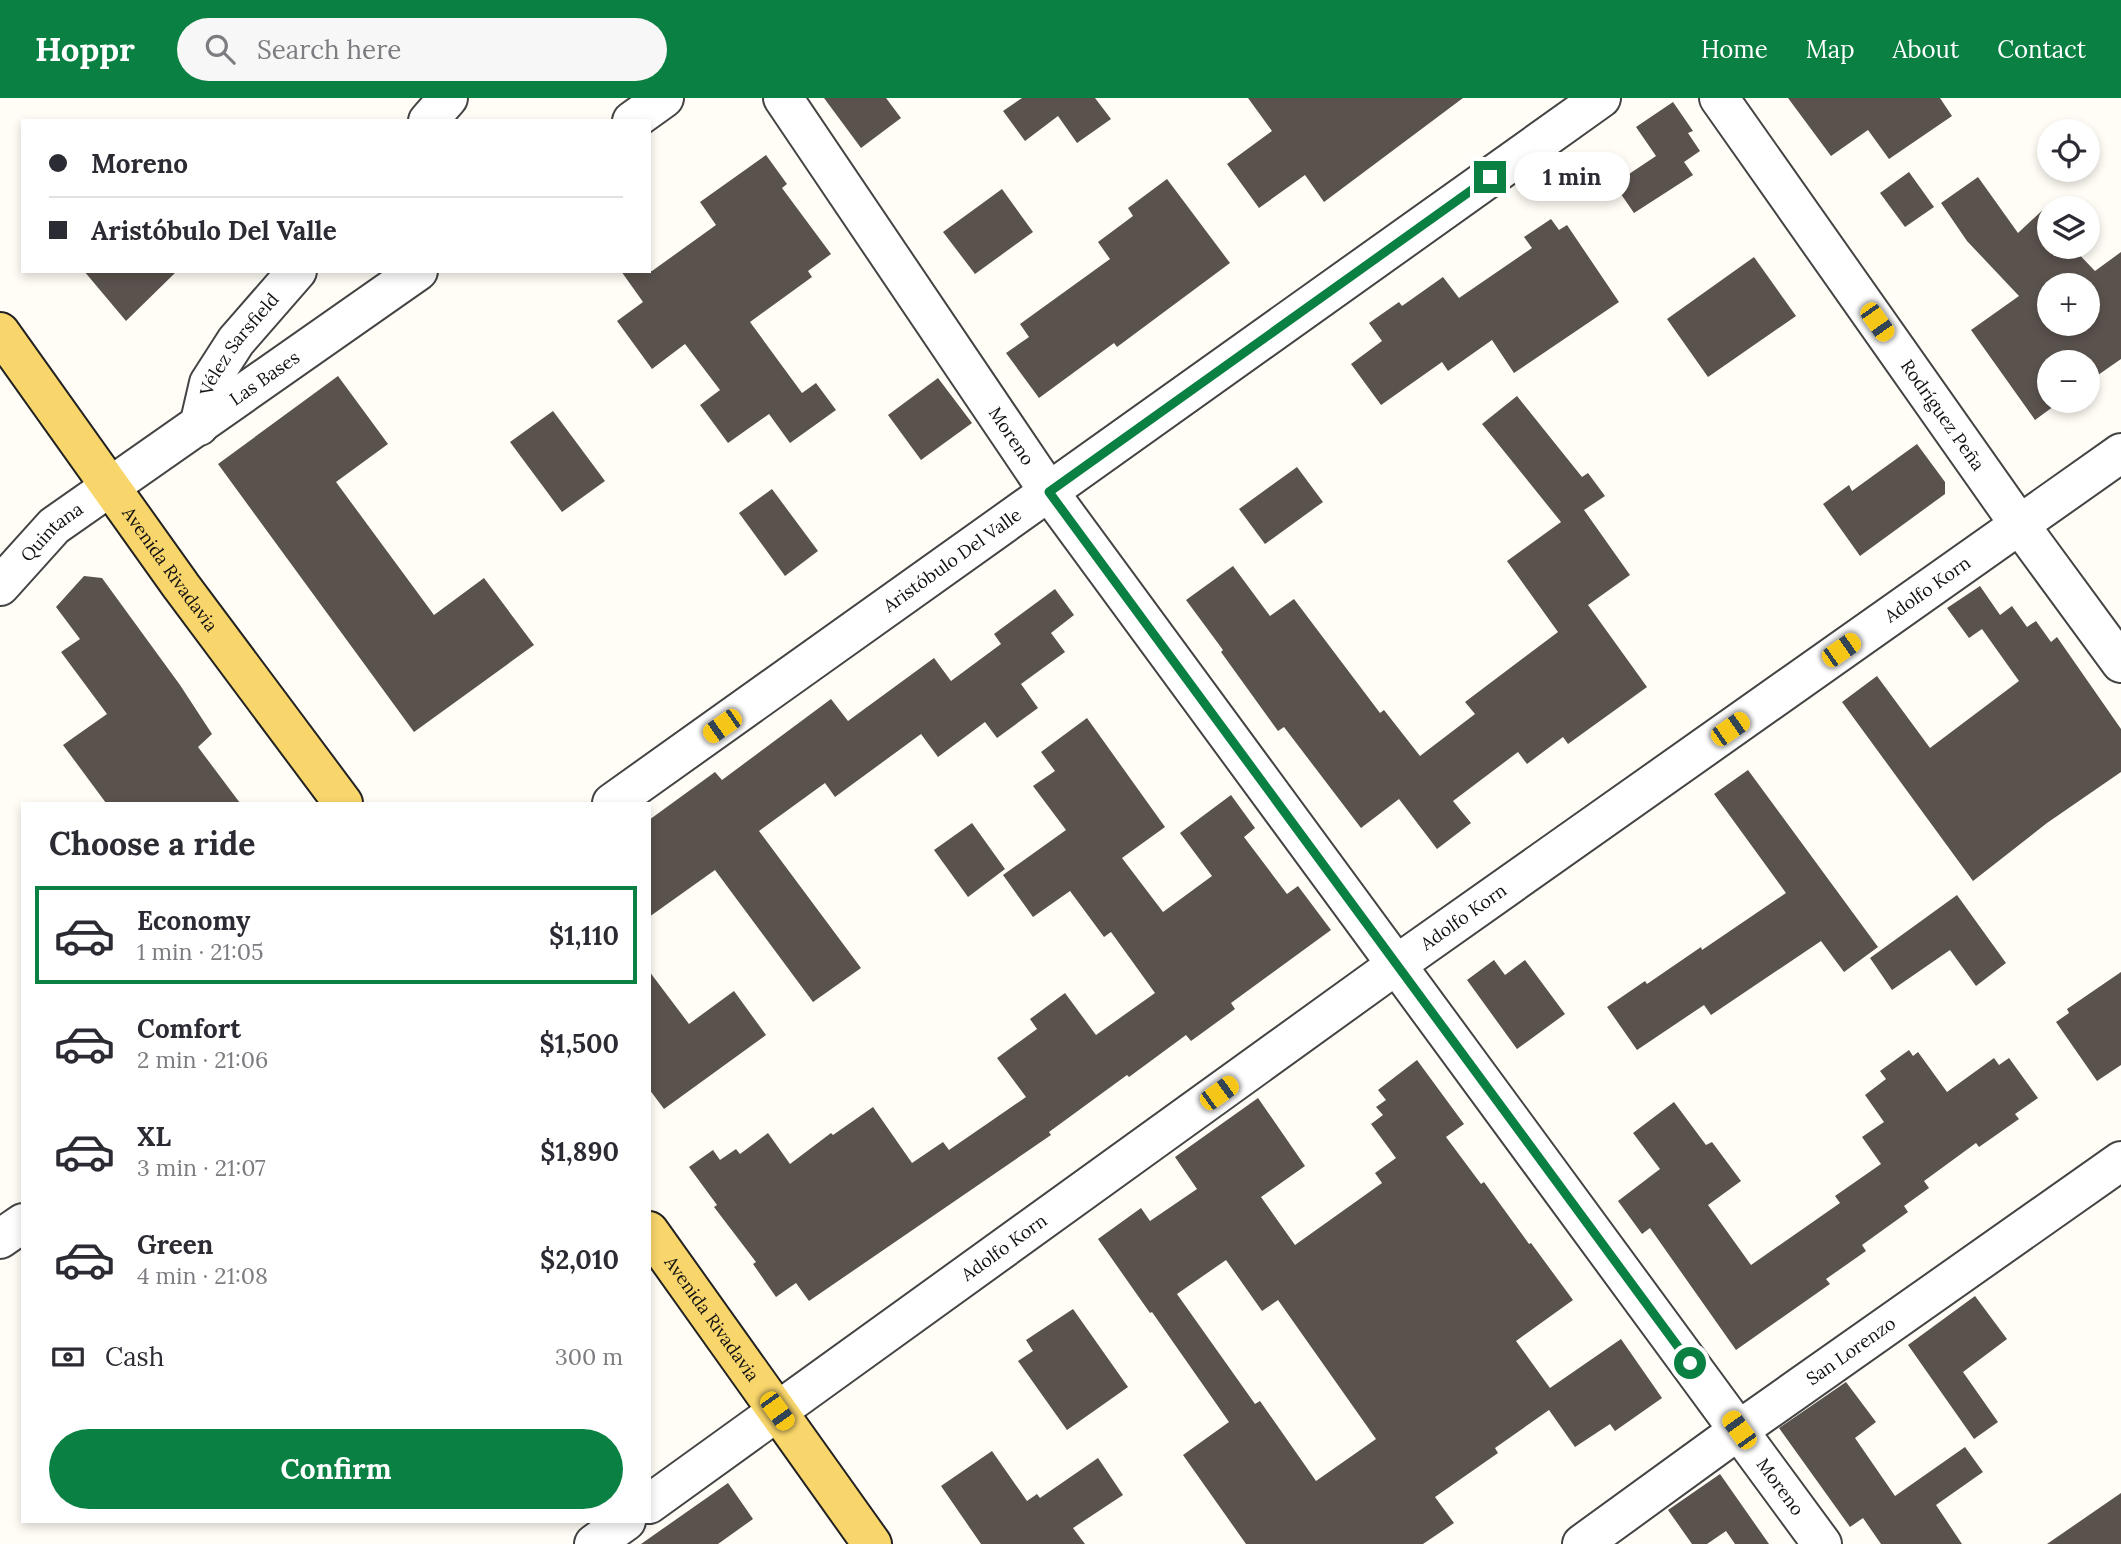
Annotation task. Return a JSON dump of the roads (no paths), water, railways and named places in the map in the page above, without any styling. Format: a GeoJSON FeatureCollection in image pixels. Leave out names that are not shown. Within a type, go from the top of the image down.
{"type":"FeatureCollection","features":[{"type":"Feature","properties":{"kind":"main road","name":"Avenida Rivadavia"},"geometry":{"type":"LineString","coordinates":[[0,332],[189,597],[342,802]]}},
{"type":"Feature","properties":{"kind":"main road","name":"Avenida Rivadavia"},"geometry":{"type":"LineString","coordinates":[[651,1234],[872,1544]]}},
{"type":"Feature","properties":{"kind":"street"},"geometry":{"type":"LineString","coordinates":[[430,119],[448,98]]}},
{"type":"Feature","properties":{"kind":"street"},"geometry":{"type":"LineString","coordinates":[[635,119],[664,98]]}},
{"type":"Feature","properties":{"kind":"street","name":"Moreno"},"geometry":{"type":"LineString","coordinates":[[783,98],[1049,492],[1822,1544]]}},
{"type":"Feature","properties":{"kind":"street","name":"Aristóbulo Del Valle"},"geometry":{"type":"LineString","coordinates":[[613,802],[1601,98]]}},
{"type":"Feature","properties":{"kind":"street","name":"Rodríguez Peña"},"geometry":{"type":"LineString","coordinates":[[1719,98],[2019,524],[2121,663]]}},
{"type":"Feature","properties":{"kind":"street","name":"Vélez Sarsfield"},"geometry":{"type":"LineString","coordinates":[[199,426],[209,383],[236,341],[295,273]]}},
{"type":"Feature","properties":{"kind":"street","name":"Las Bases"},"geometry":{"type":"LineString","coordinates":[[111,488],[415,273]]}},
{"type":"Feature","properties":{"kind":"street","name":"Adolfo Korn"},"geometry":{"type":"LineString","coordinates":[[651,1503],[1396,965],[2121,453]]}},
{"type":"Feature","properties":{"kind":"street","name":"Quintana"},"geometry":{"type":"LineString","coordinates":[[0,586],[54,526],[111,488]]}},
{"type":"Feature","properties":{"kind":"street","name":"San Lorenzo"},"geometry":{"type":"LineString","coordinates":[[1582,1544],[2121,1161]]}},
{"type":"Feature","properties":{"kind":"street"},"geometry":{"type":"LineString","coordinates":[[0,1239],[21,1224]]}},
{"type":"Feature","properties":{"kind":"street"},"geometry":{"type":"LineString","coordinates":[[594,1544],[623,1523]]}}]}
